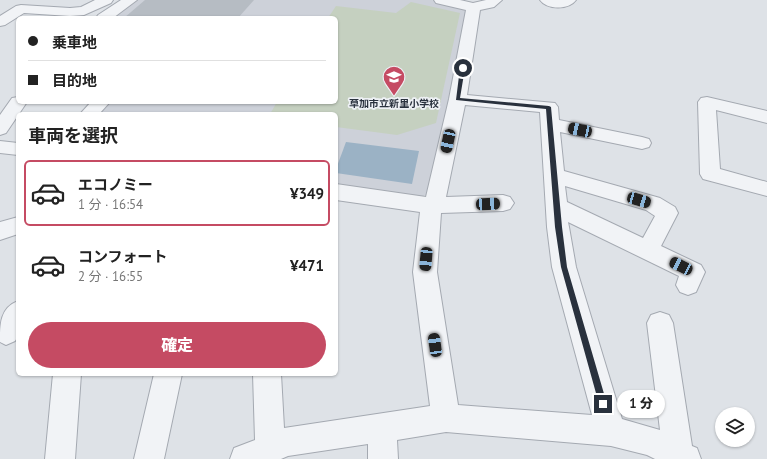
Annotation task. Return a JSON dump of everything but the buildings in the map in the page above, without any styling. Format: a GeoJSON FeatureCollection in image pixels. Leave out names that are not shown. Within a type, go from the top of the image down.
{"type":"FeatureCollection","features":[{"type":"Feature","properties":{"kind":"street"},"geometry":{"type":"LineString","coordinates":[[0,22],[21,9],[70,12],[84,11],[106,0]]}},
{"type":"Feature","properties":{"kind":"street"},"geometry":{"type":"LineString","coordinates":[[106,16],[130,0]]}},
{"type":"Feature","properties":{"kind":"street"},"geometry":{"type":"LineString","coordinates":[[441,0],[473,7],[489,4],[495,0]]}},
{"type":"Feature","properties":{"kind":"street"},"geometry":{"type":"LineString","coordinates":[[547,0],[550,2],[565,3],[569,0]]}},
{"type":"Feature","properties":{"kind":"street"},"geometry":{"type":"LineString","coordinates":[[446,418],[425,272],[431,206],[436,197],[458,99],[473,7]]}},
{"type":"Feature","properties":{"kind":"street"},"geometry":{"type":"LineString","coordinates":[[458,99],[549,107],[557,207],[564,267],[611,431]]}},
{"type":"Feature","properties":{"kind":"street"},"geometry":{"type":"LineString","coordinates":[[767,117],[708,102],[710,174],[767,189]]}},
{"type":"Feature","properties":{"kind":"street"},"geometry":{"type":"LineString","coordinates":[[91,112],[99,104]]}},
{"type":"Feature","properties":{"kind":"street"},"geometry":{"type":"LineString","coordinates":[[0,129],[10,109]]}},
{"type":"Feature","properties":{"kind":"street"},"geometry":{"type":"LineString","coordinates":[[550,124],[642,143]]}},
{"type":"Feature","properties":{"kind":"street"},"geometry":{"type":"LineString","coordinates":[[0,147],[16,149]]}},
{"type":"Feature","properties":{"kind":"street"},"geometry":{"type":"LineString","coordinates":[[555,176],[653,204],[666,213],[648,250]]}},
{"type":"Feature","properties":{"kind":"street"},"geometry":{"type":"LineString","coordinates":[[338,192],[431,206],[503,203]]}},
{"type":"Feature","properties":{"kind":"street"},"geometry":{"type":"LineString","coordinates":[[557,207],[693,272],[688,285]]}},
{"type":"Feature","properties":{"kind":"street"},"geometry":{"type":"LineString","coordinates":[[0,231],[16,226]]}},
{"type":"Feature","properties":{"kind":"street"},"geometry":{"type":"LineString","coordinates":[[660,323],[682,458]]}},
{"type":"Feature","properties":{"kind":"street"},"geometry":{"type":"LineString","coordinates":[[60,459],[67,376]]}},
{"type":"Feature","properties":{"kind":"street"},"geometry":{"type":"LineString","coordinates":[[149,459],[168,376]]}},
{"type":"Feature","properties":{"kind":"street"},"geometry":{"type":"LineString","coordinates":[[267,376],[258,454],[288,441],[446,418],[611,431],[652,441],[682,458]]}},
{"type":"Feature","properties":{"kind":"street"},"geometry":{"type":"LineString","coordinates":[[382,427],[383,459]]}},
{"type":"Feature","properties":{"kind":"shaded area","name":"草加市立新里小学校"},"geometry":{"type":"Polygon","coordinates":[[[134,0],[432,0],[464,7],[468,11],[431,193],[421,197],[338,185],[338,112],[97,112],[104,104],[338,104],[338,16],[110,16],[134,0]]]}},
{"type":"Feature","properties":{"kind":"green space"},"geometry":{"type":"Polygon","coordinates":[[[411,2],[460,13],[436,123],[397,135],[338,127],[338,112],[271,112],[276,104],[338,104],[338,16],[329,16],[336,6],[396,13],[411,2]]]}},
{"type":"Feature","properties":{"kind":"water"},"geometry":{"type":"Polygon","coordinates":[[[346,142],[419,151],[412,184],[338,173],[338,164],[346,142]]]}},
{"type":"Feature","properties":{"kind":"place","name":"草加市立新里小学校"},"geometry":{"type":"Point","coordinates":[394,96]}},
{"type":"Feature","properties":{"kind":"route"},"geometry":{"type":"LineString","coordinates":[[463,68],[458,99],[549,107],[558,227],[564,267],[603,404]]}}]}
